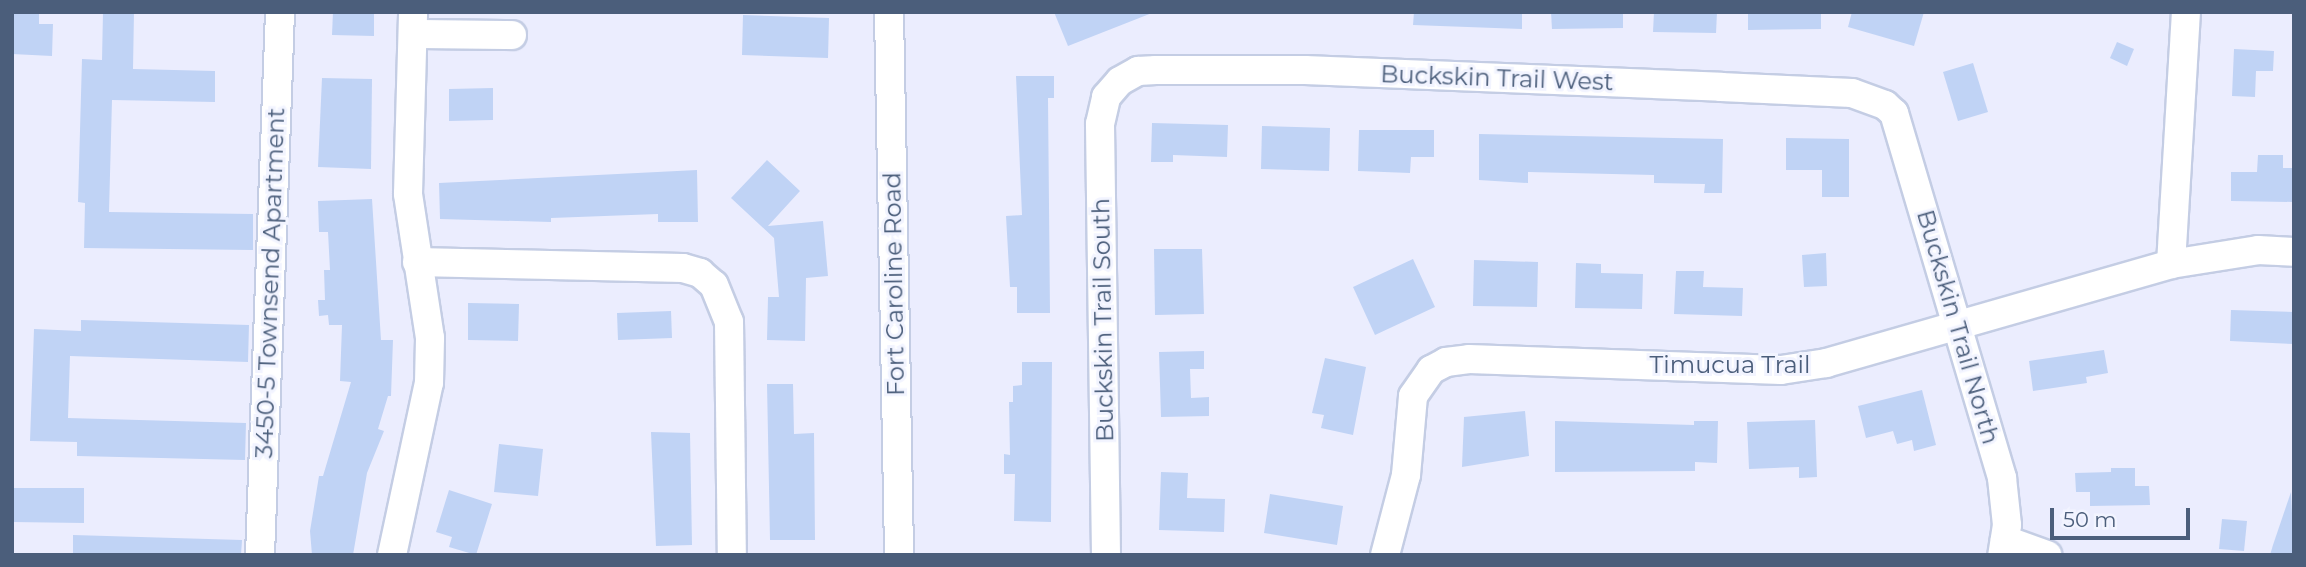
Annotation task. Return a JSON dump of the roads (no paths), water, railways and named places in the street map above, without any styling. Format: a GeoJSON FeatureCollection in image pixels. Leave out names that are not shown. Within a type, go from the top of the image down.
{"type":"FeatureCollection","features":[{"type":"Feature","properties":{"kind":"street","name":"3450-5 Townsend Apartment"},"geometry":{"type":"LineString","coordinates":[[260,555],[280,12]]}},
{"type":"Feature","properties":{"kind":"street","name":"Fort Caroline Road"},"geometry":{"type":"LineString","coordinates":[[889,12],[899,555]]}},
{"type":"Feature","properties":{"kind":"street"},"geometry":{"type":"LineString","coordinates":[[2171,264],[2186,12]]}},
{"type":"Feature","properties":{"kind":"street"},"geometry":{"type":"LineString","coordinates":[[392,555],[429,383],[430,338],[408,194],[413,23],[512,35]]}},
{"type":"Feature","properties":{"kind":"street","name":"Buckskin Trail West"},"geometry":{"type":"LineString","coordinates":[[1112,89],[1138,71],[1305,70],[1852,93],[1885,105]]}},
{"type":"Feature","properties":{"kind":"street","name":"Buckskin Trail South"},"geometry":{"type":"LineString","coordinates":[[1106,555],[1100,124],[1112,89]]}},
{"type":"Feature","properties":{"kind":"street","name":"Buckskin Trail North"},"geometry":{"type":"LineString","coordinates":[[1885,105],[1894,113],[2001,478],[2004,548]]}},
{"type":"Feature","properties":{"kind":"street","name":"Timucua Trail"},"geometry":{"type":"LineString","coordinates":[[1385,555],[1406,475],[1413,396],[1431,370],[1446,362],[1469,359],[1781,370],[1826,363],[1956,323],[2171,264],[2247,251],[2294,252]]}},
{"type":"Feature","properties":{"kind":"street"},"geometry":{"type":"LineString","coordinates":[[417,262],[682,268],[700,273],[713,285],[729,322],[732,555]]}},
{"type":"Feature","properties":{"kind":"street"},"geometry":{"type":"LineString","coordinates":[[2004,548],[2047,555]]}}]}
